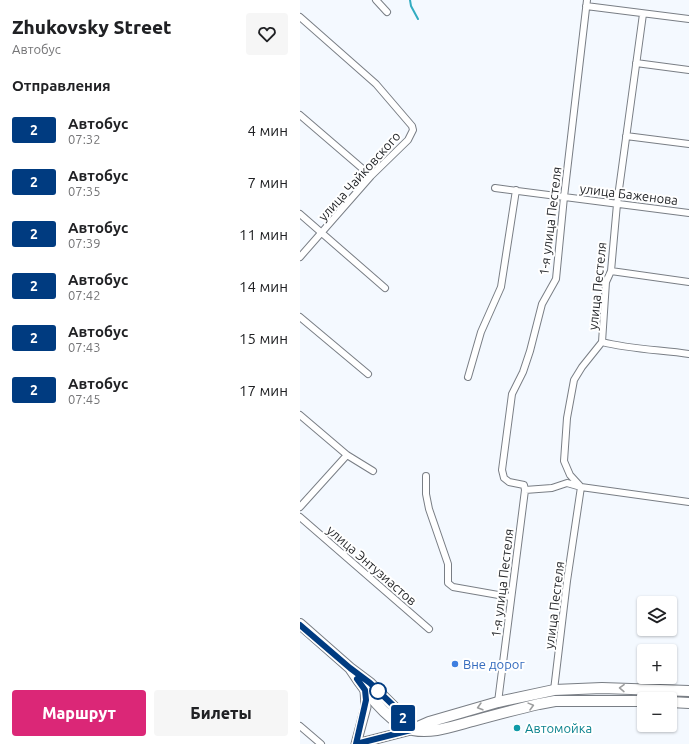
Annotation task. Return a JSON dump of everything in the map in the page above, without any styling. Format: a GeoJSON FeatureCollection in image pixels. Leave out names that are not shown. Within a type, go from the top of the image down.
{"type":"FeatureCollection","features":[{"type":"Feature","properties":{"kind":"main road"},"geometry":{"type":"LineString","coordinates":[[300,624],[350,668],[370,683],[390,708],[411,730]]}},
{"type":"Feature","properties":{"kind":"main road"},"geometry":{"type":"LineString","coordinates":[[350,668],[365,690],[390,708],[416,720],[429,722]]}},
{"type":"Feature","properties":{"kind":"main road"},"geometry":{"type":"LineString","coordinates":[[365,690],[366,707],[356,744],[411,730],[429,722],[498,702],[554,690],[602,688],[689,691]]}},
{"type":"Feature","properties":{"kind":"main road"},"geometry":{"type":"LineString","coordinates":[[390,708],[395,721],[411,730],[432,731],[555,701],[637,701]]}},
{"type":"Feature","properties":{"kind":"main road"},"geometry":{"type":"LineString","coordinates":[[677,702],[689,702]]}},
{"type":"Feature","properties":{"kind":"street"},"geometry":{"type":"LineString","coordinates":[[376,0],[387,12]]}},
{"type":"Feature","properties":{"kind":"street"},"geometry":{"type":"LineString","coordinates":[[587,3],[643,14],[689,20]]}},
{"type":"Feature","properties":{"kind":"street","name":"1-я улица Пестеля"},"geometry":{"type":"LineString","coordinates":[[498,702],[510,597],[525,490],[524,485],[509,482],[504,478],[502,470],[510,404],[535,334],[542,304],[556,279],[564,197],[587,3]]}},
{"type":"Feature","properties":{"kind":"street","name":"улица Пестеля"},"geometry":{"type":"LineString","coordinates":[[554,690],[567,581],[581,487],[570,475],[564,461],[567,418],[574,380],[582,367],[602,342],[606,282],[611,271],[616,204],[643,14]]}},
{"type":"Feature","properties":{"kind":"street","name":"улица Чайковского"},"geometry":{"type":"LineString","coordinates":[[300,17],[376,84],[412,126],[413,130],[408,140],[371,176],[300,257]]}},
{"type":"Feature","properties":{"kind":"street"},"geometry":{"type":"LineString","coordinates":[[636,63],[689,70]]}},
{"type":"Feature","properties":{"kind":"street"},"geometry":{"type":"LineString","coordinates":[[300,115],[371,176]]}},
{"type":"Feature","properties":{"kind":"street"},"geometry":{"type":"LineString","coordinates":[[626,136],[689,144]]}},
{"type":"Feature","properties":{"kind":"street","name":"улица Баженова"},"geometry":{"type":"LineString","coordinates":[[495,188],[689,213]]}},
{"type":"Feature","properties":{"kind":"street"},"geometry":{"type":"LineString","coordinates":[[468,377],[481,332],[501,287],[516,190]]}},
{"type":"Feature","properties":{"kind":"street"},"geometry":{"type":"LineString","coordinates":[[300,214],[386,288]]}},
{"type":"Feature","properties":{"kind":"street"},"geometry":{"type":"LineString","coordinates":[[611,271],[689,282]]}},
{"type":"Feature","properties":{"kind":"street"},"geometry":{"type":"LineString","coordinates":[[300,317],[368,374]]}},
{"type":"Feature","properties":{"kind":"street"},"geometry":{"type":"LineString","coordinates":[[602,342],[618,346],[631,346],[689,354]]}},
{"type":"Feature","properties":{"kind":"street"},"geometry":{"type":"LineString","coordinates":[[300,415],[347,455],[373,471]]}},
{"type":"Feature","properties":{"kind":"street"},"geometry":{"type":"LineString","coordinates":[[300,508],[347,455]]}},
{"type":"Feature","properties":{"kind":"street"},"geometry":{"type":"LineString","coordinates":[[426,476],[426,494],[429,509],[448,564],[448,583],[453,587],[510,597]]}},
{"type":"Feature","properties":{"kind":"street"},"geometry":{"type":"LineString","coordinates":[[525,490],[552,488],[567,483],[581,487],[689,502]]}},
{"type":"Feature","properties":{"kind":"street","name":"улица Энтузиастов"},"geometry":{"type":"LineString","coordinates":[[300,517],[429,629]]}},
{"type":"Feature","properties":{"kind":"street"},"geometry":{"type":"LineString","coordinates":[[300,726],[321,744]]}},
{"type":"Feature","properties":{"kind":"waterway"},"geometry":{"type":"LineString","coordinates":[[410,0],[411,6],[418,19]]}},
{"type":"Feature","properties":{"kind":"bus line","name":"2"},"geometry":{"type":"LineString","coordinates":[[300,625],[350,668],[370,683],[398,710],[411,730],[356,744],[366,707],[365,690],[357,679]]}},
{"type":"Feature","properties":{"kind":"place","name":"Вне дорог"},"geometry":{"type":"Point","coordinates":[455,664]}},
{"type":"Feature","properties":{"kind":"place","name":"Автомойка"},"geometry":{"type":"Point","coordinates":[517,728]}}]}
